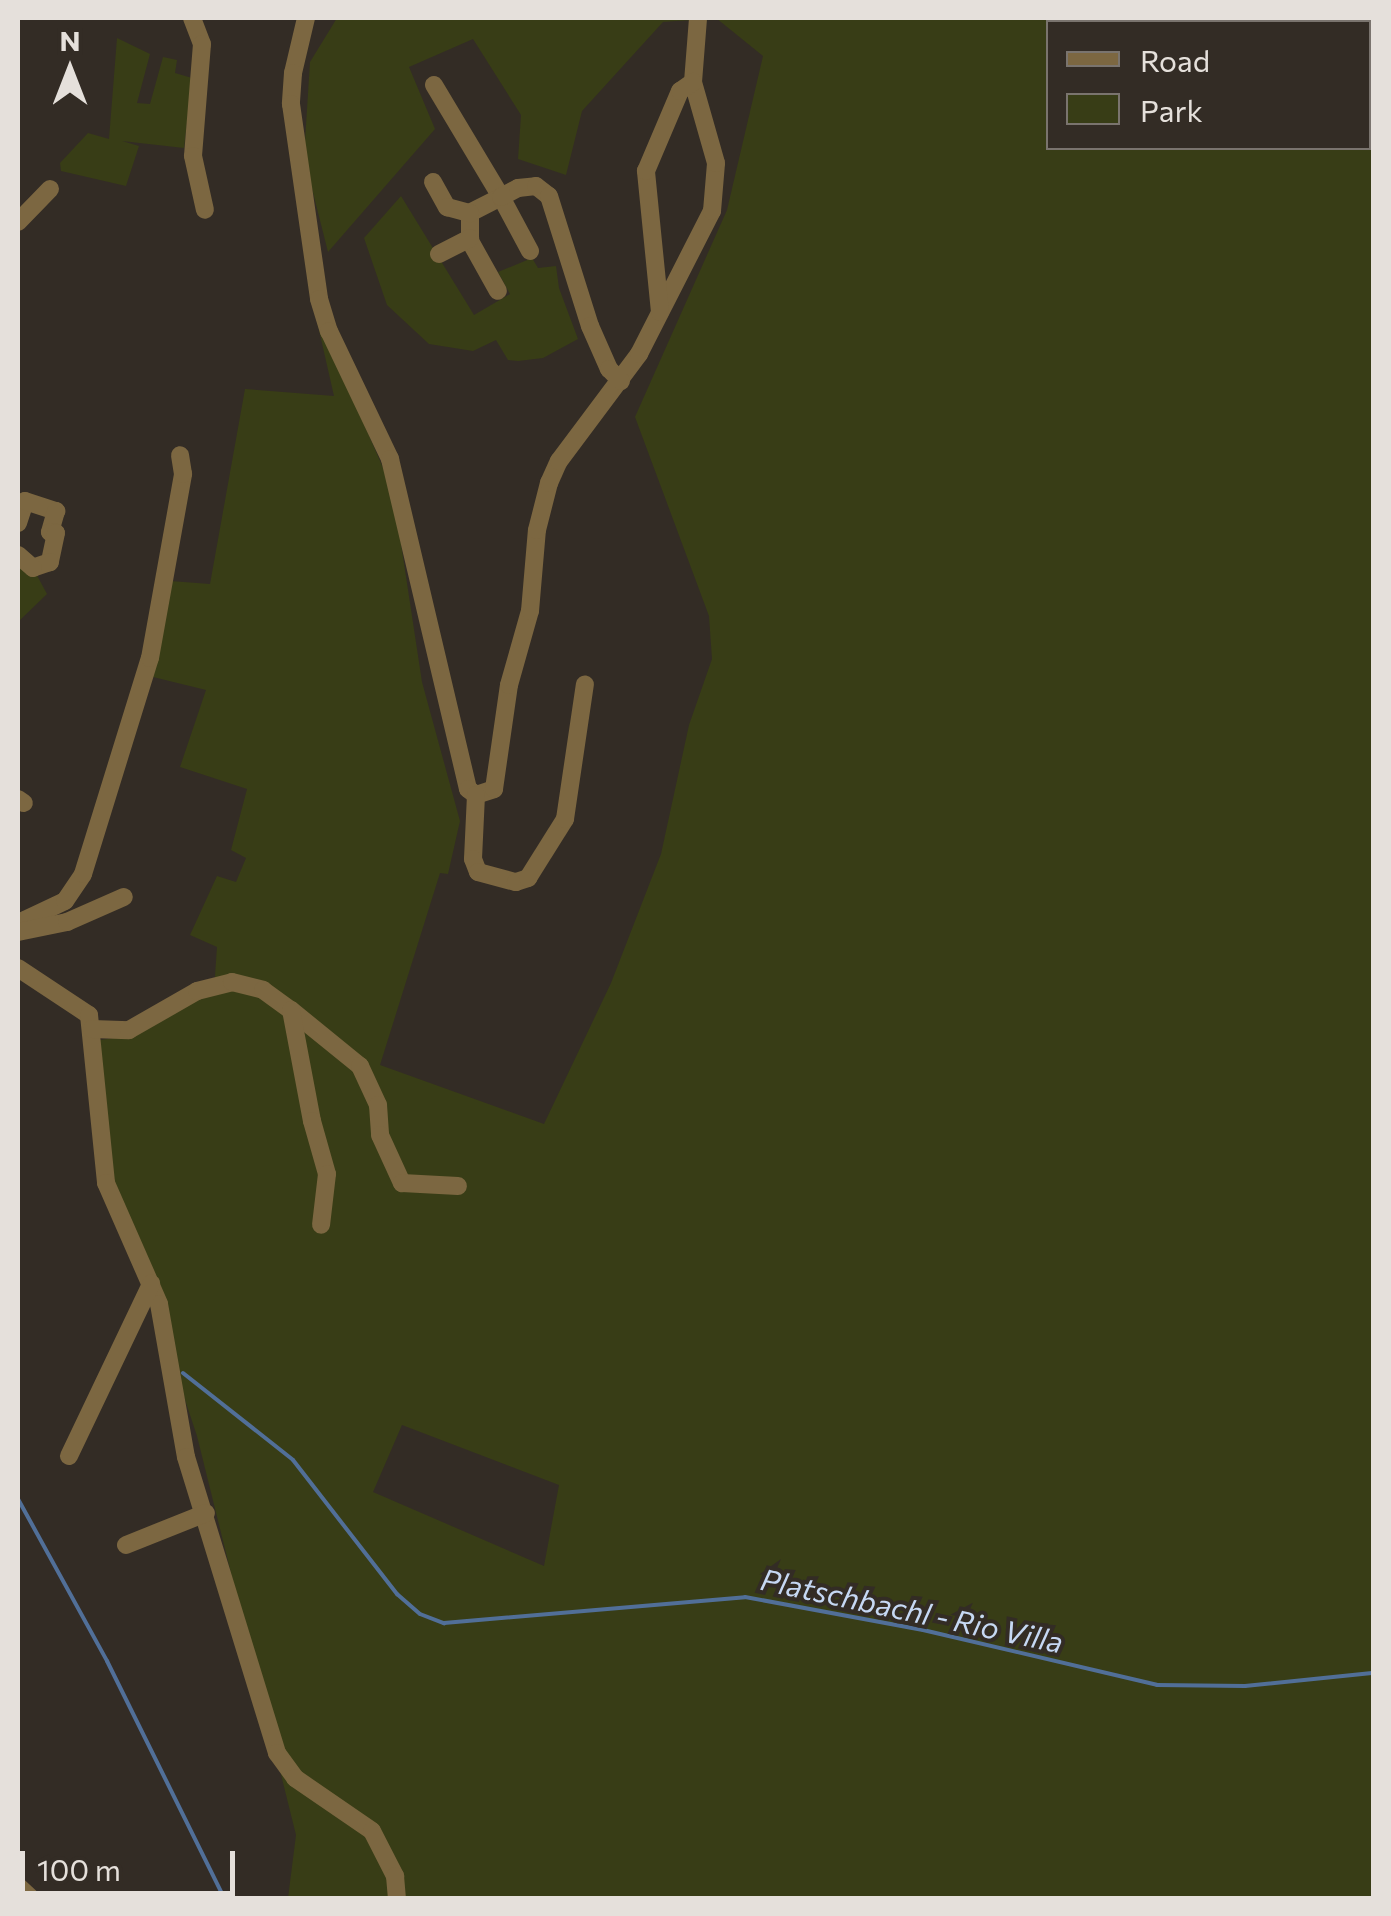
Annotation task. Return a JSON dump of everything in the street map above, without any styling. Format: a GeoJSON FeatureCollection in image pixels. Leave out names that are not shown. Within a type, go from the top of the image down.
{"type":"FeatureCollection","features":[{"type":"Feature","properties":{"kind":"street"},"geometry":{"type":"LineString","coordinates":[[192,18],[202,44],[193,156],[205,210]]}},
{"type":"Feature","properties":{"kind":"street"},"geometry":{"type":"LineString","coordinates":[[306,18],[293,73],[291,104],[319,299],[329,331],[390,459],[468,788],[476,795]]}},
{"type":"Feature","properties":{"kind":"street"},"geometry":{"type":"LineString","coordinates":[[476,795],[494,788],[509,686],[530,611],[537,530],[549,483],[559,461],[621,381],[712,211],[717,188],[716,163],[693,82],[698,18]]}},
{"type":"Feature","properties":{"kind":"street"},"geometry":{"type":"LineString","coordinates":[[660,314],[646,171],[680,91],[693,82]]}},
{"type":"Feature","properties":{"kind":"street"},"geometry":{"type":"LineString","coordinates":[[434,86],[530,251]]}},
{"type":"Feature","properties":{"kind":"street"},"geometry":{"type":"LineString","coordinates":[[433,182],[447,207],[470,213],[500,197],[536,186],[550,196],[590,326],[609,369],[621,381]]}},
{"type":"Feature","properties":{"kind":"street"},"geometry":{"type":"LineString","coordinates":[[18,222],[50,189]]}},
{"type":"Feature","properties":{"kind":"street"},"geometry":{"type":"LineString","coordinates":[[470,213],[470,238],[498,291]]}},
{"type":"Feature","properties":{"kind":"street"},"geometry":{"type":"LineString","coordinates":[[439,254],[470,238]]}},
{"type":"Feature","properties":{"kind":"street"},"geometry":{"type":"LineString","coordinates":[[18,932],[25,920],[65,901],[82,874],[150,658],[183,474],[180,455]]}},
{"type":"Feature","properties":{"kind":"street"},"geometry":{"type":"LineString","coordinates":[[18,523],[25,501],[56,512],[50,532],[56,534],[50,562],[33,568],[21,550]]}},
{"type":"Feature","properties":{"kind":"street"},"geometry":{"type":"LineString","coordinates":[[476,795],[473,859],[478,872],[516,882],[528,878],[566,819],[585,684]]}},
{"type":"Feature","properties":{"kind":"street"},"geometry":{"type":"LineString","coordinates":[[18,932],[66,922],[124,896]]}},
{"type":"Feature","properties":{"kind":"street"},"geometry":{"type":"LineString","coordinates":[[18,968],[90,1015],[106,1183],[159,1304],[182,1440],[277,1753],[295,1778],[372,1831],[395,1876],[397,1898]]}},
{"type":"Feature","properties":{"kind":"street"},"geometry":{"type":"LineString","coordinates":[[92,1029],[129,1030],[197,991],[232,982],[263,990],[360,1066],[378,1105],[380,1135],[402,1183],[458,1186]]}},
{"type":"Feature","properties":{"kind":"street"},"geometry":{"type":"LineString","coordinates":[[291,1010],[312,1121],[327,1174],[320,1225]]}},
{"type":"Feature","properties":{"kind":"street"},"geometry":{"type":"LineString","coordinates":[[69,1456],[151,1284]]}},
{"type":"Feature","properties":{"kind":"street"},"geometry":{"type":"LineString","coordinates":[[126,1546],[206,1513]]}},
{"type":"Feature","properties":{"kind":"street"},"geometry":{"type":"LineString","coordinates":[[18,1886],[31,1898]]}},
{"type":"Feature","properties":{"kind":"green space"},"geometry":{"type":"Polygon","coordinates":[[[337,18],[716,18],[663,22],[582,111],[566,175],[518,159],[521,115],[473,39],[409,67],[435,129],[328,252],[304,157],[310,62],[337,18]]]}},
{"type":"Feature","properties":{"kind":"green space"},"geometry":{"type":"Polygon","coordinates":[[[716,18],[1373,18],[1373,1898],[288,1898],[296,1835],[197,1436],[110,1174],[100,1040],[128,1036],[214,990],[217,947],[190,935],[217,876],[236,882],[246,858],[231,850],[247,789],[180,767],[206,690],[149,676],[170,581],[210,584],[245,389],[334,396],[314,308],[393,491],[422,682],[460,821],[448,874],[440,873],[380,1065],[544,1124],[611,983],[661,854],[689,725],[712,659],[709,616],[635,417],[727,210],[763,56],[716,18]],[[402,1425],[373,1492],[544,1566],[559,1485],[402,1425]]]}},
{"type":"Feature","properties":{"kind":"green space"},"geometry":{"type":"Polygon","coordinates":[[[117,38],[150,54],[137,103],[150,104],[163,57],[177,60],[175,73],[192,78],[184,148],[122,141],[139,146],[126,186],[61,171],[60,163],[88,133],[109,139],[117,38]]]}},
{"type":"Feature","properties":{"kind":"green space"},"geometry":{"type":"Polygon","coordinates":[[[401,196],[474,315],[510,294],[498,272],[532,258],[538,268],[556,266],[559,288],[578,339],[543,358],[518,361],[508,360],[496,340],[473,351],[429,344],[387,305],[364,238],[401,196]]]}},
{"type":"Feature","properties":{"kind":"green space"},"geometry":{"type":"Polygon","coordinates":[[[18,555],[33,568],[47,594],[18,622],[18,555]]]}},
{"type":"Feature","properties":{"kind":"waterway","name":"Platschbachl - Rio Villa"},"geometry":{"type":"LineString","coordinates":[[183,1373],[293,1460],[397,1594],[420,1614],[444,1623],[745,1597],[923,1630],[1157,1685],[1245,1686],[1374,1673]]}},
{"type":"Feature","properties":{"kind":"waterway"},"geometry":{"type":"LineString","coordinates":[[18,1499],[107,1661],[224,1898]]}}]}
